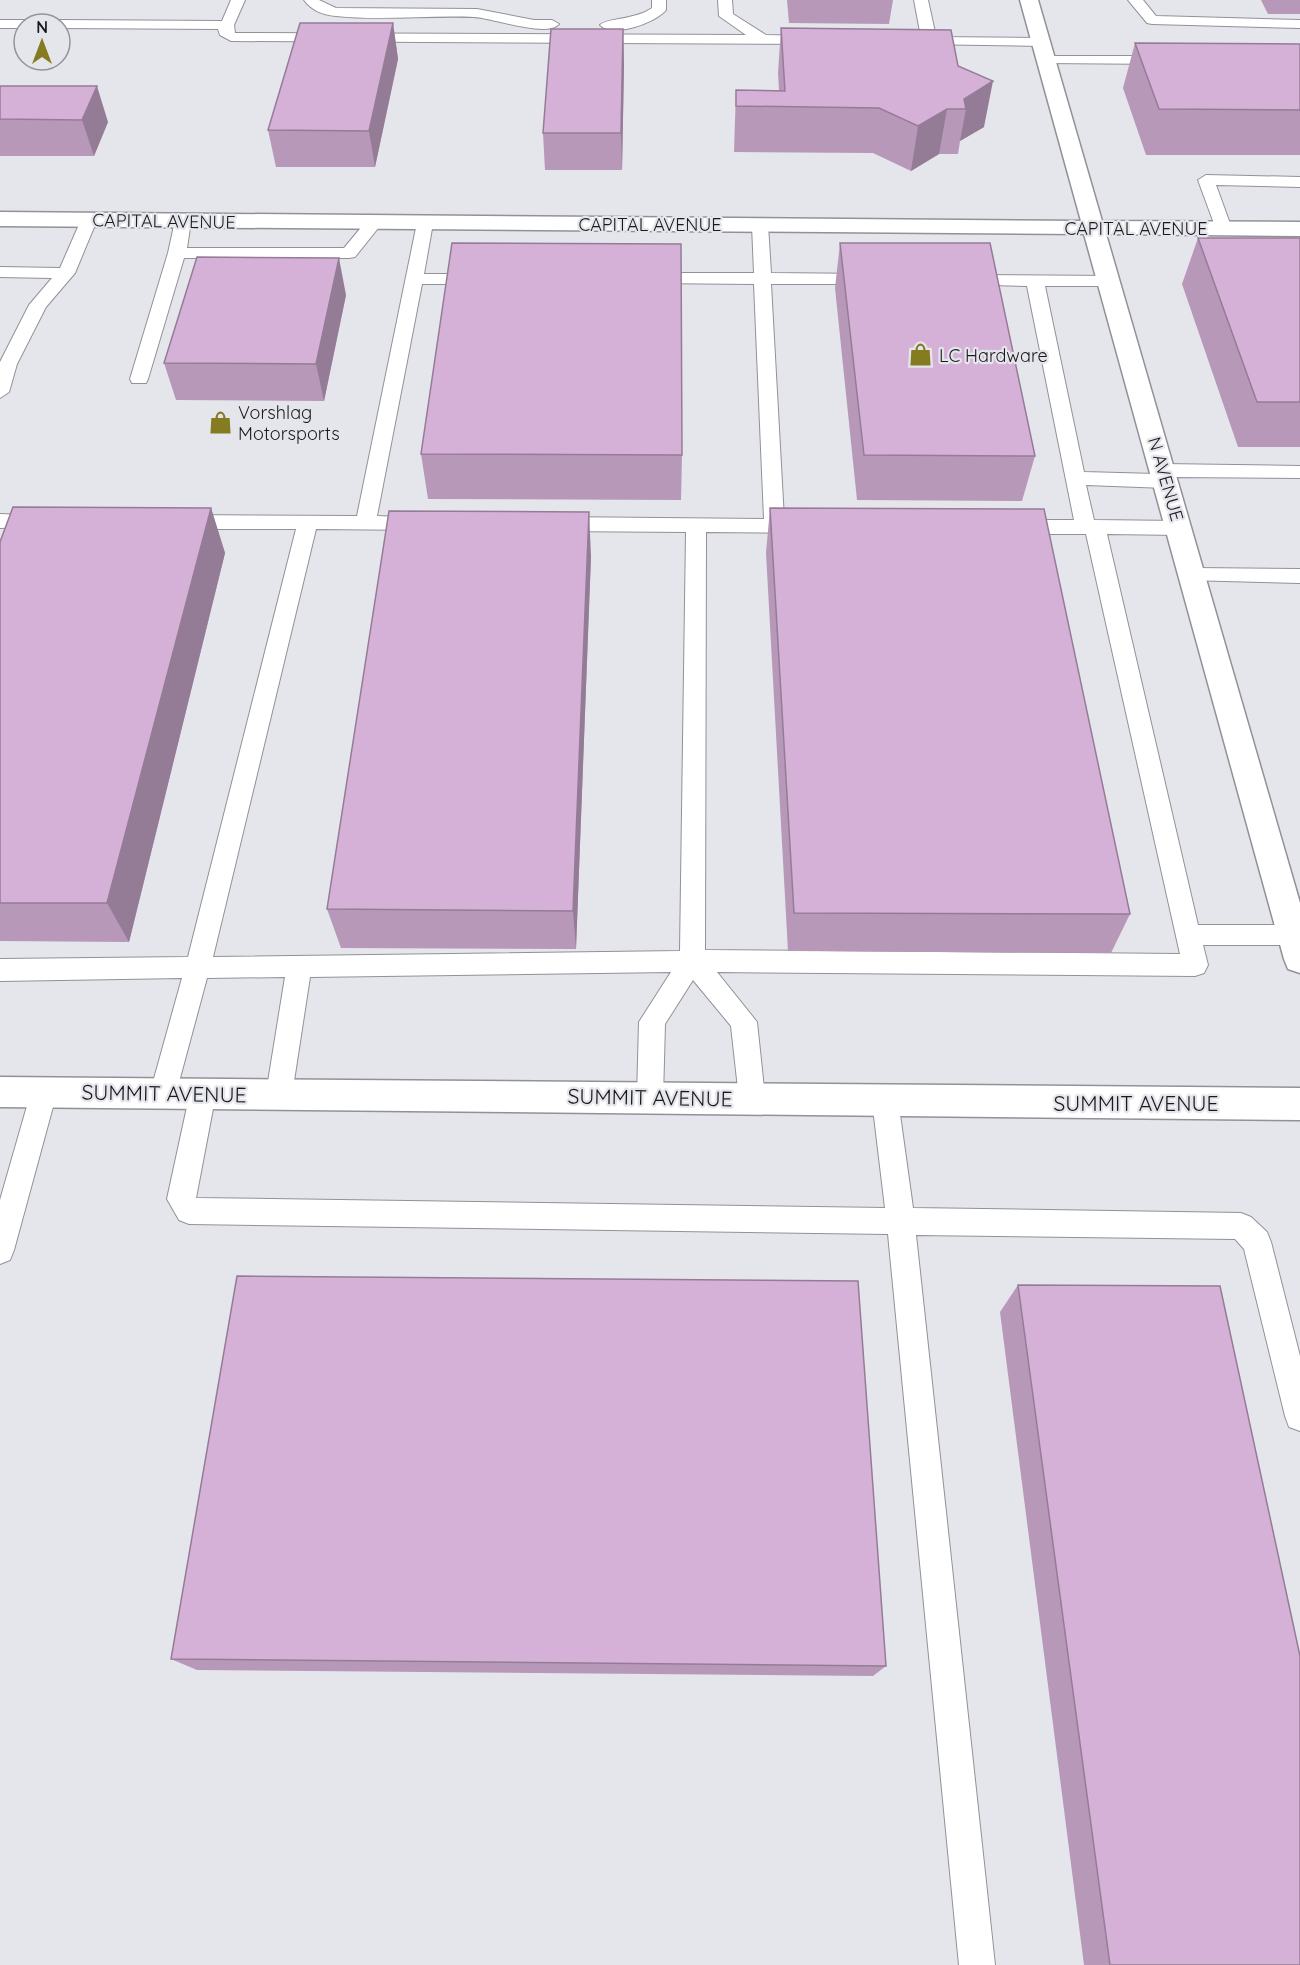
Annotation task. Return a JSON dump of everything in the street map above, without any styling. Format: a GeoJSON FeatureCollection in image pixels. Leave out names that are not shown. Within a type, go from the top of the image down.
{"type":"FeatureCollection","features":[{"type":"Feature","properties":{"kind":"street","name":"N AVENUE"},"geometry":{"type":"LineString","coordinates":[[1029,0],[1297,947]]}},
{"type":"Feature","properties":{"kind":"street","name":"CAPITAL AVENUE"},"geometry":{"type":"LineString","coordinates":[[0,219],[1300,229]]}},
{"type":"Feature","properties":{"kind":"street","name":"SUMMIT AVENUE"},"geometry":{"type":"LineString","coordinates":[[0,1092],[203,1092],[1300,1104]]}},
{"type":"Feature","properties":{"kind":"lane"},"geometry":{"type":"LineString","coordinates":[[238,0],[225,32],[231,37],[834,41]]}},
{"type":"Feature","properties":{"kind":"lane"},"geometry":{"type":"LineString","coordinates":[[311,0],[317,6],[334,12],[477,13],[534,24],[625,26],[647,20],[659,10],[659,0]]}},
{"type":"Feature","properties":{"kind":"lane"},"geometry":{"type":"LineString","coordinates":[[725,0],[726,16],[763,40]]}},
{"type":"Feature","properties":{"kind":"lane"},"geometry":{"type":"LineString","coordinates":[[921,0],[929,41]]}},
{"type":"Feature","properties":{"kind":"lane"},"geometry":{"type":"LineString","coordinates":[[1135,0],[1152,20],[1300,24]]}},
{"type":"Feature","properties":{"kind":"lane"},"geometry":{"type":"LineString","coordinates":[[513,39],[517,20]]}},
{"type":"Feature","properties":{"kind":"lane"},"geometry":{"type":"LineString","coordinates":[[72,24],[227,26]]}},
{"type":"Feature","properties":{"kind":"lane"},"geometry":{"type":"LineString","coordinates":[[906,41],[1185,60]]}},
{"type":"Feature","properties":{"kind":"lane"},"geometry":{"type":"LineString","coordinates":[[1224,229],[1206,180],[1300,182]]}},
{"type":"Feature","properties":{"kind":"lane"},"geometry":{"type":"LineString","coordinates":[[0,392],[8,364],[38,305],[66,273],[88,220]]}},
{"type":"Feature","properties":{"kind":"lane"},"geometry":{"type":"LineString","coordinates":[[139,379],[177,253],[183,221]]}},
{"type":"Feature","properties":{"kind":"lane"},"geometry":{"type":"LineString","coordinates":[[177,253],[350,253],[375,222]]}},
{"type":"Feature","properties":{"kind":"lane"},"geometry":{"type":"LineString","coordinates":[[366,523],[425,223]]}},
{"type":"Feature","properties":{"kind":"lane"},"geometry":{"type":"LineString","coordinates":[[760,225],[774,526]]}},
{"type":"Feature","properties":{"kind":"lane"},"geometry":{"type":"LineString","coordinates":[[0,272],[66,273]]}},
{"type":"Feature","properties":{"kind":"lane"},"geometry":{"type":"LineString","coordinates":[[414,279],[495,279]]}},
{"type":"Feature","properties":{"kind":"lane"},"geometry":{"type":"LineString","coordinates":[[635,279],[881,279]]}},
{"type":"Feature","properties":{"kind":"lane"},"geometry":{"type":"LineString","coordinates":[[940,280],[1110,281]]}},
{"type":"Feature","properties":{"kind":"lane"},"geometry":{"type":"LineString","coordinates":[[0,970],[692,961],[1195,965],[1090,527],[1075,478],[1035,281]]}},
{"type":"Feature","properties":{"kind":"lane"},"geometry":{"type":"LineString","coordinates":[[1075,478],[1300,472]]}},
{"type":"Feature","properties":{"kind":"lane"},"geometry":{"type":"LineString","coordinates":[[0,521],[59,521]]}},
{"type":"Feature","properties":{"kind":"lane"},"geometry":{"type":"LineString","coordinates":[[166,522],[437,523]]}},
{"type":"Feature","properties":{"kind":"lane"},"geometry":{"type":"LineString","coordinates":[[163,1092],[198,966],[308,522]]}},
{"type":"Feature","properties":{"kind":"lane"},"geometry":{"type":"LineString","coordinates":[[531,524],[822,526]]}},
{"type":"Feature","properties":{"kind":"lane"},"geometry":{"type":"LineString","coordinates":[[650,1097],[652,1022],[692,961],[696,525]]}},
{"type":"Feature","properties":{"kind":"lane"},"geometry":{"type":"LineString","coordinates":[[1001,527],[1180,528]]}},
{"type":"Feature","properties":{"kind":"lane"},"geometry":{"type":"LineString","coordinates":[[1192,575],[1300,576]]}},
{"type":"Feature","properties":{"kind":"lane"},"geometry":{"type":"LineString","coordinates":[[1188,934],[1297,947]]}},
{"type":"Feature","properties":{"kind":"lane"},"geometry":{"type":"LineString","coordinates":[[692,961],[744,1022],[752,1098]]}},
{"type":"Feature","properties":{"kind":"lane"},"geometry":{"type":"LineString","coordinates":[[279,1094],[299,966]]}},
{"type":"Feature","properties":{"kind":"lane"},"geometry":{"type":"LineString","coordinates":[[0,1248],[44,1092]]}},
{"type":"Feature","properties":{"kind":"lane"},"geometry":{"type":"LineString","coordinates":[[203,1092],[181,1199],[189,1211],[1241,1226],[1257,1242],[1293,1362],[1300,1416]]}},
{"type":"Feature","properties":{"kind":"lane"},"geometry":{"type":"LineString","coordinates":[[885,1100],[901,1222],[977,1965]]}},
{"type":"Feature","properties":{"kind":"building"},"geometry":{"type":"Polygon","coordinates":[[[300,23],[393,23],[369,131],[268,130],[300,23]]]}},
{"type":"Feature","properties":{"kind":"building"},"geometry":{"type":"Polygon","coordinates":[[[781,28],[951,30],[958,66],[993,81],[964,99],[966,109],[947,109],[918,126],[879,108],[736,106],[736,90],[785,91],[781,28]]]}},
{"type":"Feature","properties":{"kind":"building"},"geometry":{"type":"Polygon","coordinates":[[[551,29],[623,29],[621,133],[543,133],[551,29]]]}},
{"type":"Feature","properties":{"kind":"building"},"geometry":{"type":"Polygon","coordinates":[[[1135,43],[1300,44],[1300,110],[1159,109],[1135,43]]]}},
{"type":"Feature","properties":{"kind":"building"},"geometry":{"type":"Polygon","coordinates":[[[0,86],[97,86],[82,120],[0,119],[0,86]]]}},
{"type":"Feature","properties":{"kind":"building"},"geometry":{"type":"Polygon","coordinates":[[[1198,238],[1300,238],[1300,402],[1257,402],[1198,238]]]}},
{"type":"Feature","properties":{"kind":"building"},"geometry":{"type":"Polygon","coordinates":[[[452,243],[681,244],[682,455],[421,454],[452,243]]]}},
{"type":"Feature","properties":{"kind":"building"},"geometry":{"type":"Polygon","coordinates":[[[840,243],[990,243],[1035,456],[864,455],[840,243]]]}},
{"type":"Feature","properties":{"kind":"building"},"geometry":{"type":"Polygon","coordinates":[[[197,257],[339,258],[316,364],[164,363],[197,257]]]}},
{"type":"Feature","properties":{"kind":"building"},"geometry":{"type":"Polygon","coordinates":[[[13,507],[211,508],[107,903],[0,903],[0,542],[13,507]]]}},
{"type":"Feature","properties":{"kind":"building"},"geometry":{"type":"Polygon","coordinates":[[[770,508],[1044,509],[1130,914],[794,913],[770,508]]]}},
{"type":"Feature","properties":{"kind":"building"},"geometry":{"type":"Polygon","coordinates":[[[389,511],[589,512],[573,911],[327,909],[389,511]]]}},
{"type":"Feature","properties":{"kind":"building"},"geometry":{"type":"Polygon","coordinates":[[[237,1276],[858,1281],[886,1666],[171,1659],[237,1276]]]}},
{"type":"Feature","properties":{"kind":"building"},"geometry":{"type":"Polygon","coordinates":[[[1018,1285],[1220,1286],[1300,1656],[1300,1965],[1110,1965],[1018,1285]]]}},
{"type":"Feature","properties":{"kind":"place","name":"LC Hardware"},"geometry":{"type":"Point","coordinates":[921,355]}},
{"type":"Feature","properties":{"kind":"place","name":"Vorshlag Motorsports"},"geometry":{"type":"Point","coordinates":[220,422]}}]}
